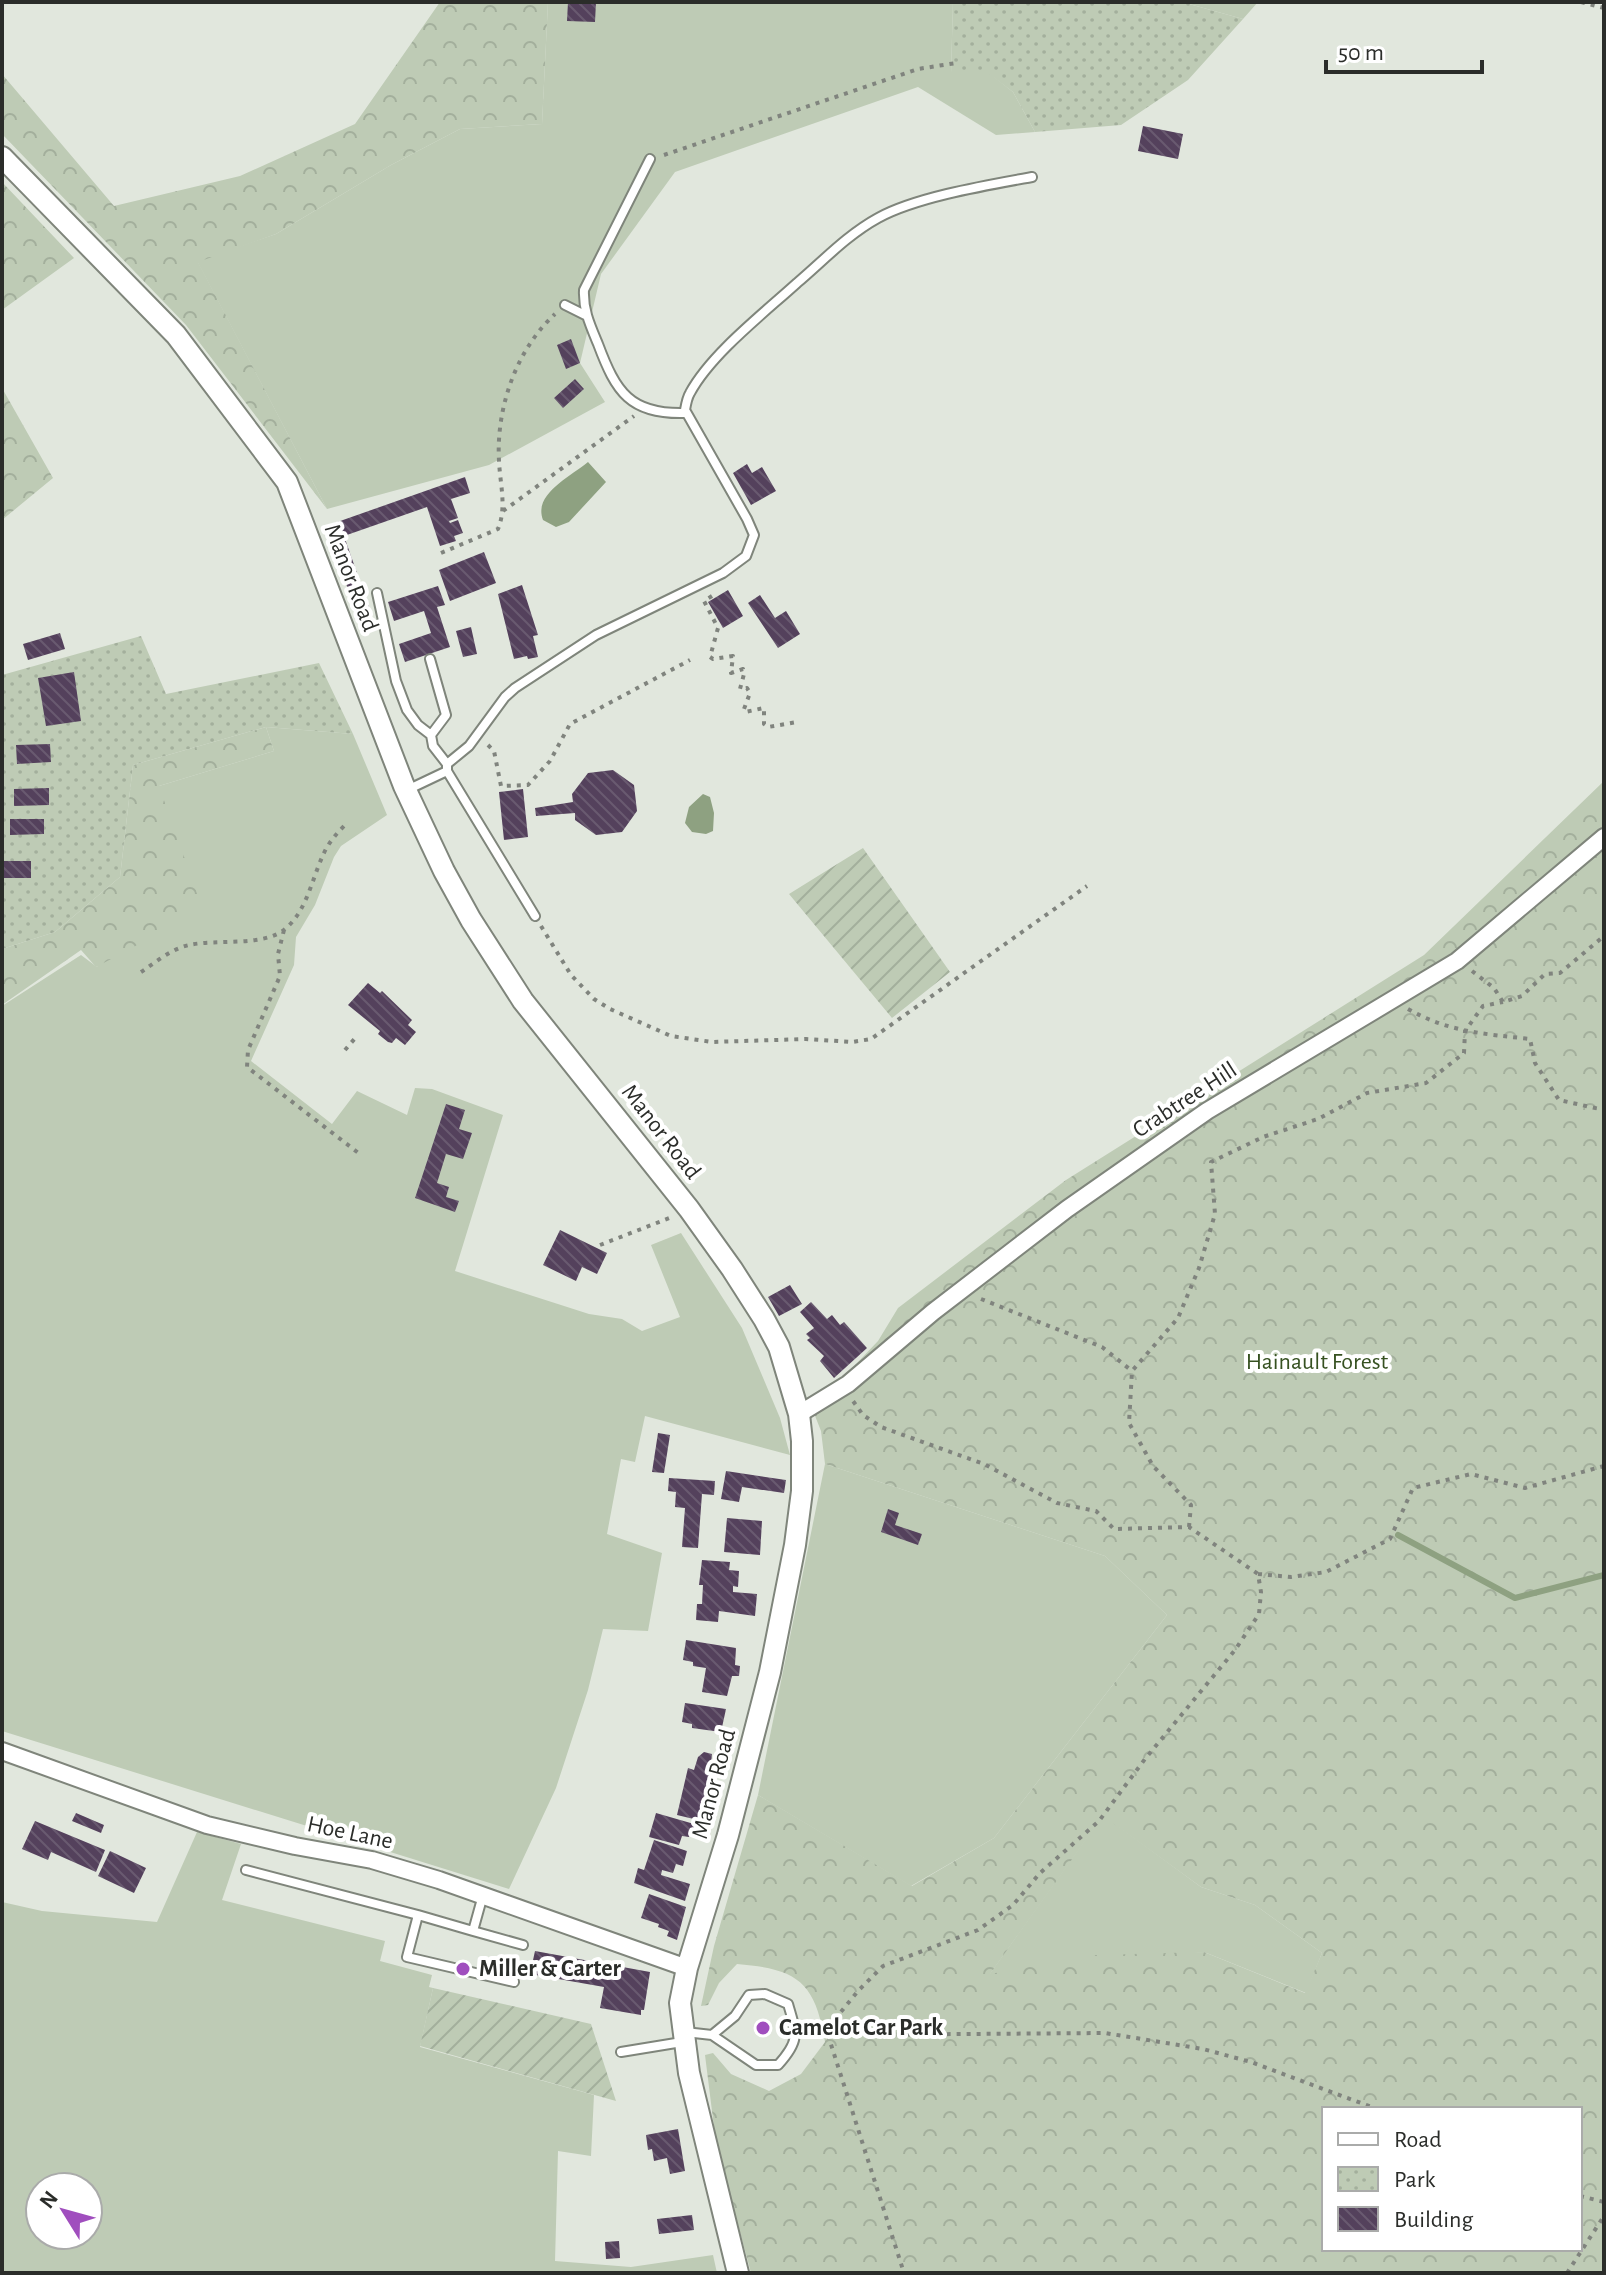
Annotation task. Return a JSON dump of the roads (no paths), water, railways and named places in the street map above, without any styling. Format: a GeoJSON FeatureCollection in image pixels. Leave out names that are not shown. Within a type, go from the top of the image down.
{"type":"FeatureCollection","features":[{"type":"Feature","properties":{"kind":"street","name":"Manor Road"},"geometry":{"type":"LineString","coordinates":[[2,157],[176,335],[287,482],[406,791],[451,884],[523,1001],[689,1209],[764,1319],[779,1347],[799,1414],[802,1441],[802,1491],[795,1545],[770,1672],[728,1835],[687,1968],[680,2003],[683,2037],[738,2273]]}},
{"type":"Feature","properties":{"kind":"street","name":"Crabtree Hill"},"geometry":{"type":"LineString","coordinates":[[799,1414],[848,1384],[959,1292],[1067,1209],[1207,1111],[1457,961],[1604,837]]}},
{"type":"Feature","properties":{"kind":"street","name":"Hoe Lane"},"geometry":{"type":"LineString","coordinates":[[2,1751],[207,1825],[372,1860],[484,1894],[687,1968]]}},
{"type":"Feature","properties":{"kind":"lane"},"geometry":{"type":"LineString","coordinates":[[650,159],[584,290],[586,315],[616,386],[632,401],[658,414],[686,413]]}},
{"type":"Feature","properties":{"kind":"lane"},"geometry":{"type":"LineString","coordinates":[[406,791],[447,767],[515,688],[596,635],[723,573],[746,556],[754,535],[686,413],[691,392],[704,372],[744,330],[850,236],[879,217],[987,185],[1032,177]]}},
{"type":"Feature","properties":{"kind":"lane"},"geometry":{"type":"LineString","coordinates":[[565,305],[586,315]]}},
{"type":"Feature","properties":{"kind":"lane"},"geometry":{"type":"LineString","coordinates":[[377,593],[396,681],[407,710],[418,725],[431,735],[433,746],[535,916]]}},
{"type":"Feature","properties":{"kind":"lane"},"geometry":{"type":"LineString","coordinates":[[430,659],[446,715],[431,735]]}},
{"type":"Feature","properties":{"kind":"lane"},"geometry":{"type":"LineString","coordinates":[[246,1870],[523,1945]]}},
{"type":"Feature","properties":{"kind":"lane"},"geometry":{"type":"LineString","coordinates":[[473,1931],[484,1894]]}},
{"type":"Feature","properties":{"kind":"lane"},"geometry":{"type":"LineString","coordinates":[[418,1915],[407,1957],[514,1982]]}},
{"type":"Feature","properties":{"kind":"lane"},"geometry":{"type":"LineString","coordinates":[[621,2052],[683,2037],[712,2035],[735,2016],[749,1995],[765,1994],[788,2004],[795,2029],[794,2047],[778,2065],[756,2065],[712,2035]]}},
{"type":"Feature","properties":{"kind":"waterway"},"geometry":{"type":"LineString","coordinates":[[1398,1535],[1515,1598],[1604,1575]]}},
{"type":"Feature","properties":{"kind":"place","name":"Miller & Carter"},"geometry":{"type":"Point","coordinates":[463,1969]}},
{"type":"Feature","properties":{"kind":"place","name":"Camelot Car Park"},"geometry":{"type":"Point","coordinates":[763,2028]}},
{"type":"Feature","properties":{"kind":"park label","name":"Hainault Forest"},"geometry":{"type":"Point","coordinates":[1317,1362]}}]}
